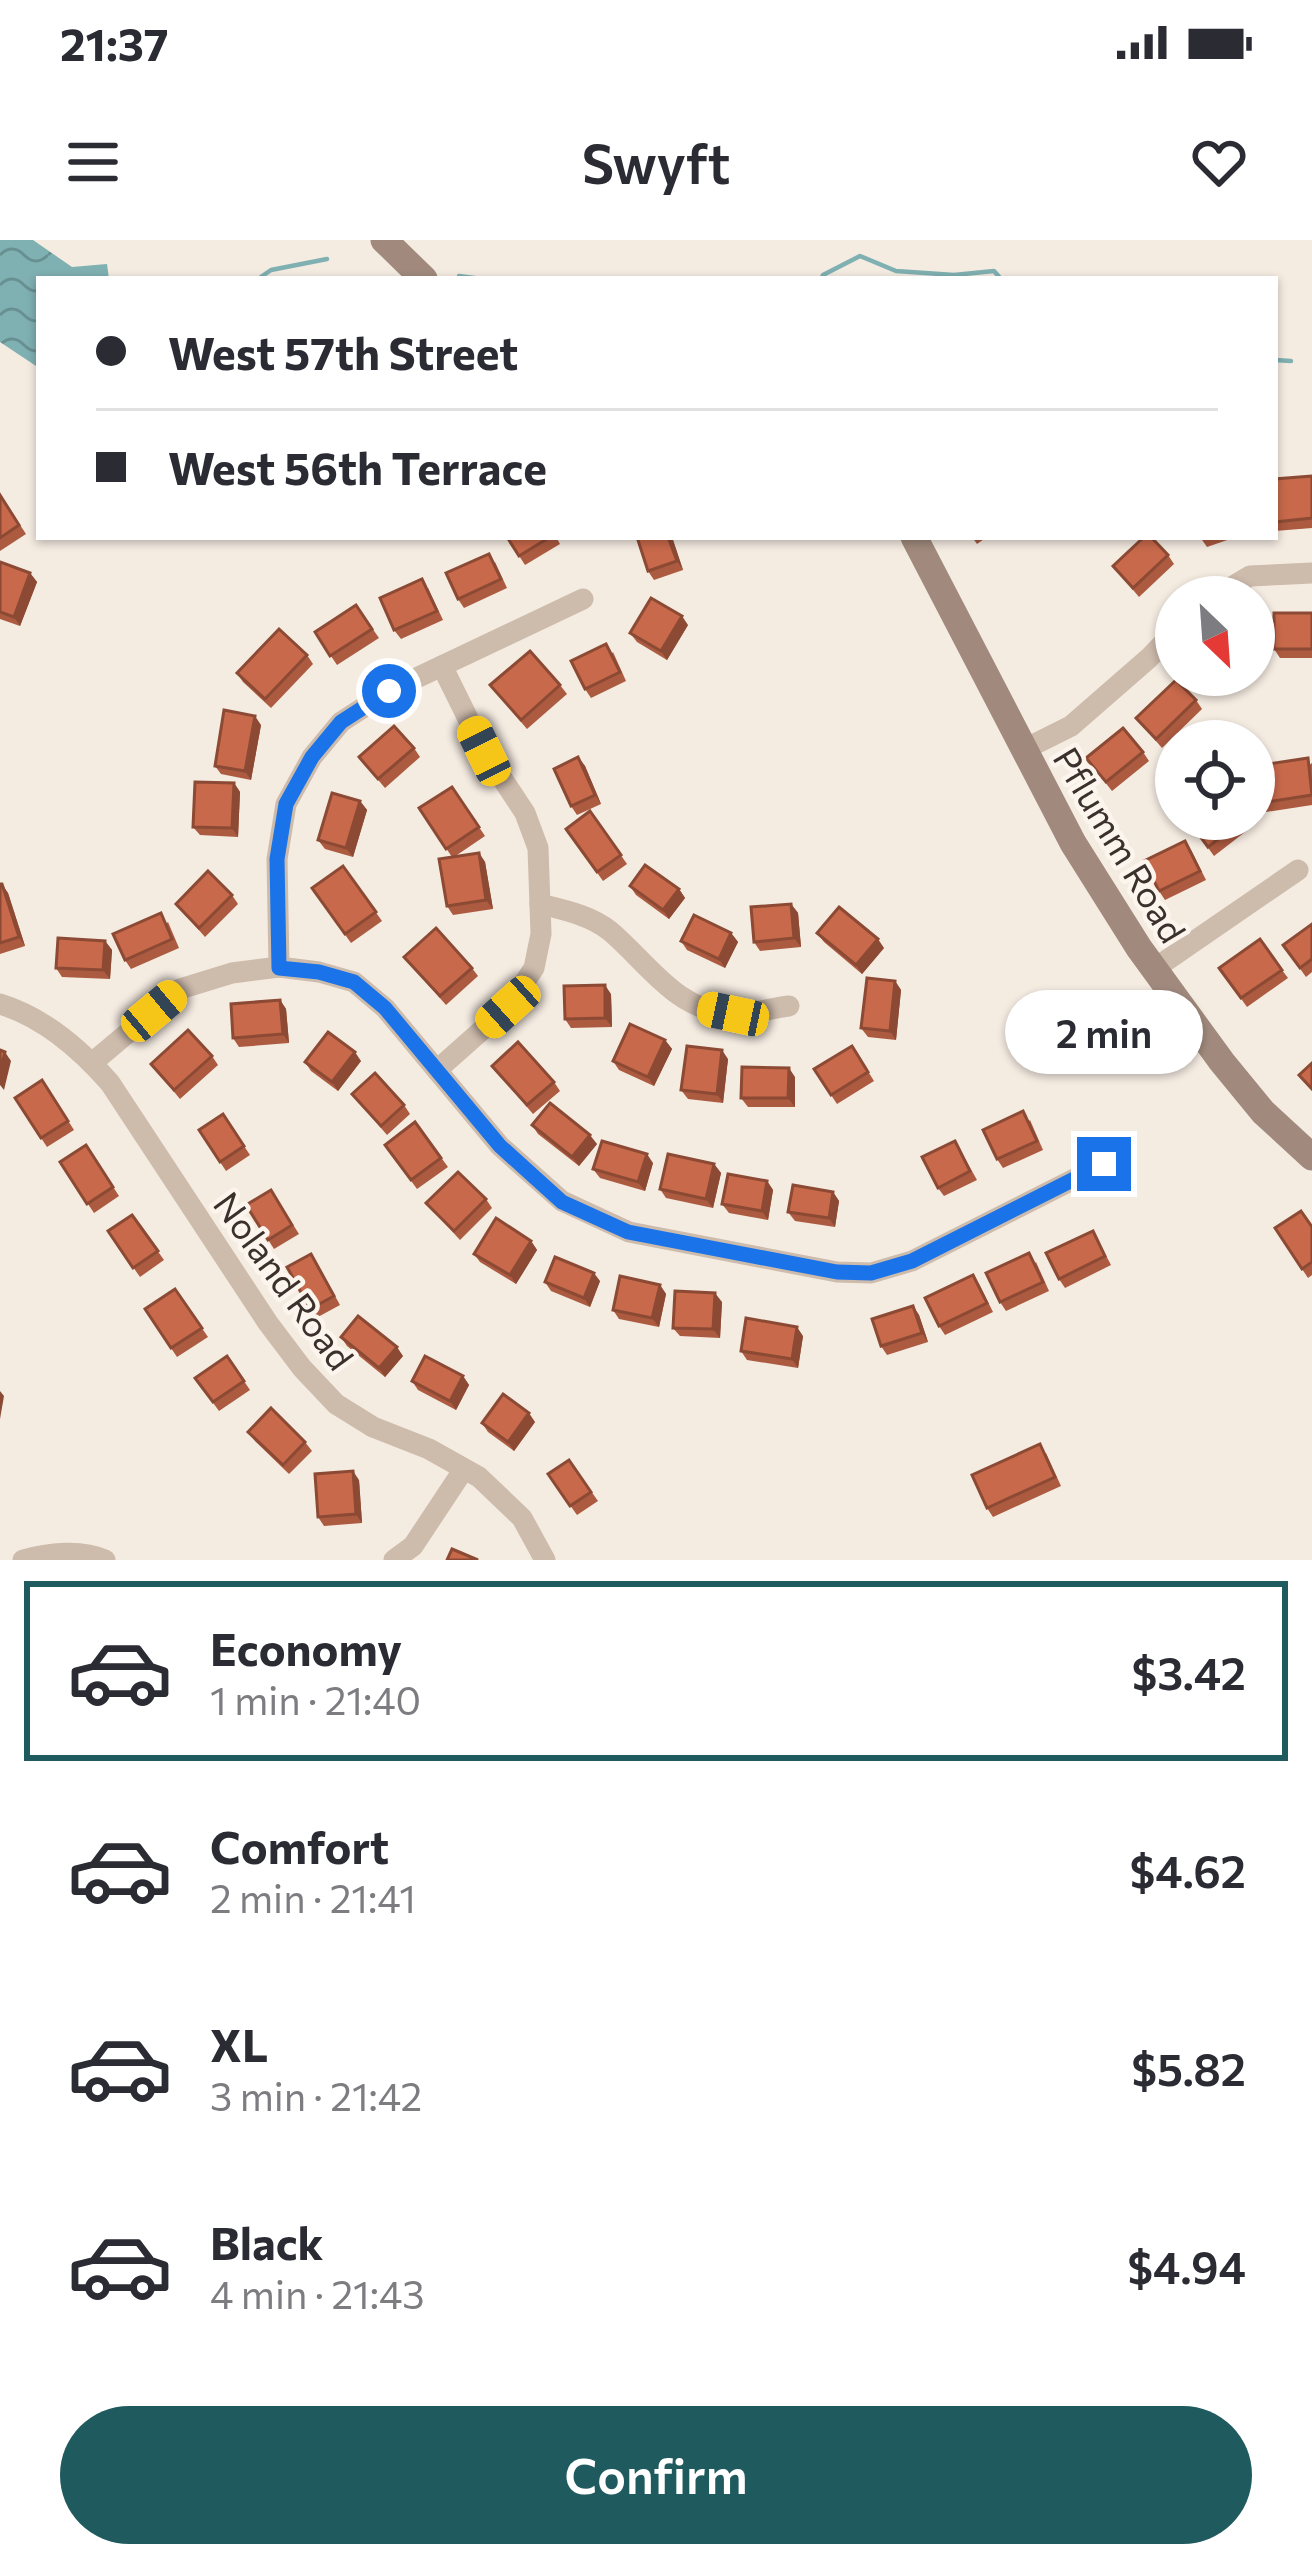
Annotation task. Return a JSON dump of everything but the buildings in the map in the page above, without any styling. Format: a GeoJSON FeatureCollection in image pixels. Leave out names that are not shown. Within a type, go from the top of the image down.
{"type":"FeatureCollection","features":[{"type":"Feature","properties":{"kind":"main road"},"geometry":{"type":"LineString","coordinates":[[384,240],[421,276]]}},
{"type":"Feature","properties":{"kind":"main road","name":"Pflumm Road"},"geometry":{"type":"LineString","coordinates":[[916,540],[1072,843],[1222,1062],[1263,1112],[1312,1157]]}},
{"type":"Feature","properties":{"kind":"street"},"geometry":{"type":"LineString","coordinates":[[1250,576],[1312,573]]}},
{"type":"Feature","properties":{"kind":"street"},"geometry":{"type":"LineString","coordinates":[[279,968],[277,859],[286,804],[312,757],[341,722],[389,691],[583,599]]}},
{"type":"Feature","properties":{"kind":"street"},"geometry":{"type":"LineString","coordinates":[[1023,750],[1071,726],[1155,652]]}},
{"type":"Feature","properties":{"kind":"street"},"geometry":{"type":"LineString","coordinates":[[436,1070],[508,1007],[534,968],[541,934],[538,848],[526,813],[484,751],[442,666]]}},
{"type":"Feature","properties":{"kind":"street"},"geometry":{"type":"LineString","coordinates":[[1154,969],[1298,870]]}},
{"type":"Feature","properties":{"kind":"street"},"geometry":{"type":"LineString","coordinates":[[540,904],[581,914],[608,929],[669,990],[697,1006],[733,1014],[788,1006]]}},
{"type":"Feature","properties":{"kind":"street"},"geometry":{"type":"LineString","coordinates":[[92,1063],[180,989],[232,973],[279,968],[319,972],[354,982],[385,1008],[500,1146],[562,1202],[628,1232],[837,1272],[871,1273],[912,1261],[1104,1164]]}},
{"type":"Feature","properties":{"kind":"street","name":"Noland Road"},"geometry":{"type":"LineString","coordinates":[[0,1004],[40,1022],[110,1083],[268,1323],[336,1405],[479,1477],[522,1518],[545,1560]]}},
{"type":"Feature","properties":{"kind":"street"},"geometry":{"type":"LineString","coordinates":[[394,1560],[413,1546],[464,1469]]}},
{"type":"Feature","properties":{"kind":"street"},"geometry":{"type":"LineString","coordinates":[[23,1560],[92,1554],[105,1560]]}},
{"type":"Feature","properties":{"kind":"water"},"geometry":{"type":"Polygon","coordinates":[[[0,240],[33,240],[72,267],[107,264],[109,276],[36,276],[36,366],[0,342],[0,240]]]}},
{"type":"Feature","properties":{"kind":"waterway"},"geometry":{"type":"LineString","coordinates":[[822,276],[860,256],[896,271],[954,275],[994,271],[998,276]]}},
{"type":"Feature","properties":{"kind":"waterway"},"geometry":{"type":"LineString","coordinates":[[262,276],[327,259]]}},
{"type":"Feature","properties":{"kind":"waterway"},"geometry":{"type":"LineString","coordinates":[[1278,360],[1291,361]]}},
{"type":"Feature","properties":{"kind":"route"},"geometry":{"type":"LineString","coordinates":[[389,691],[341,722],[312,757],[286,804],[277,859],[279,968],[354,982],[385,1008],[500,1146],[562,1202],[628,1232],[837,1272],[871,1273],[912,1261],[1104,1164]]}}]}
